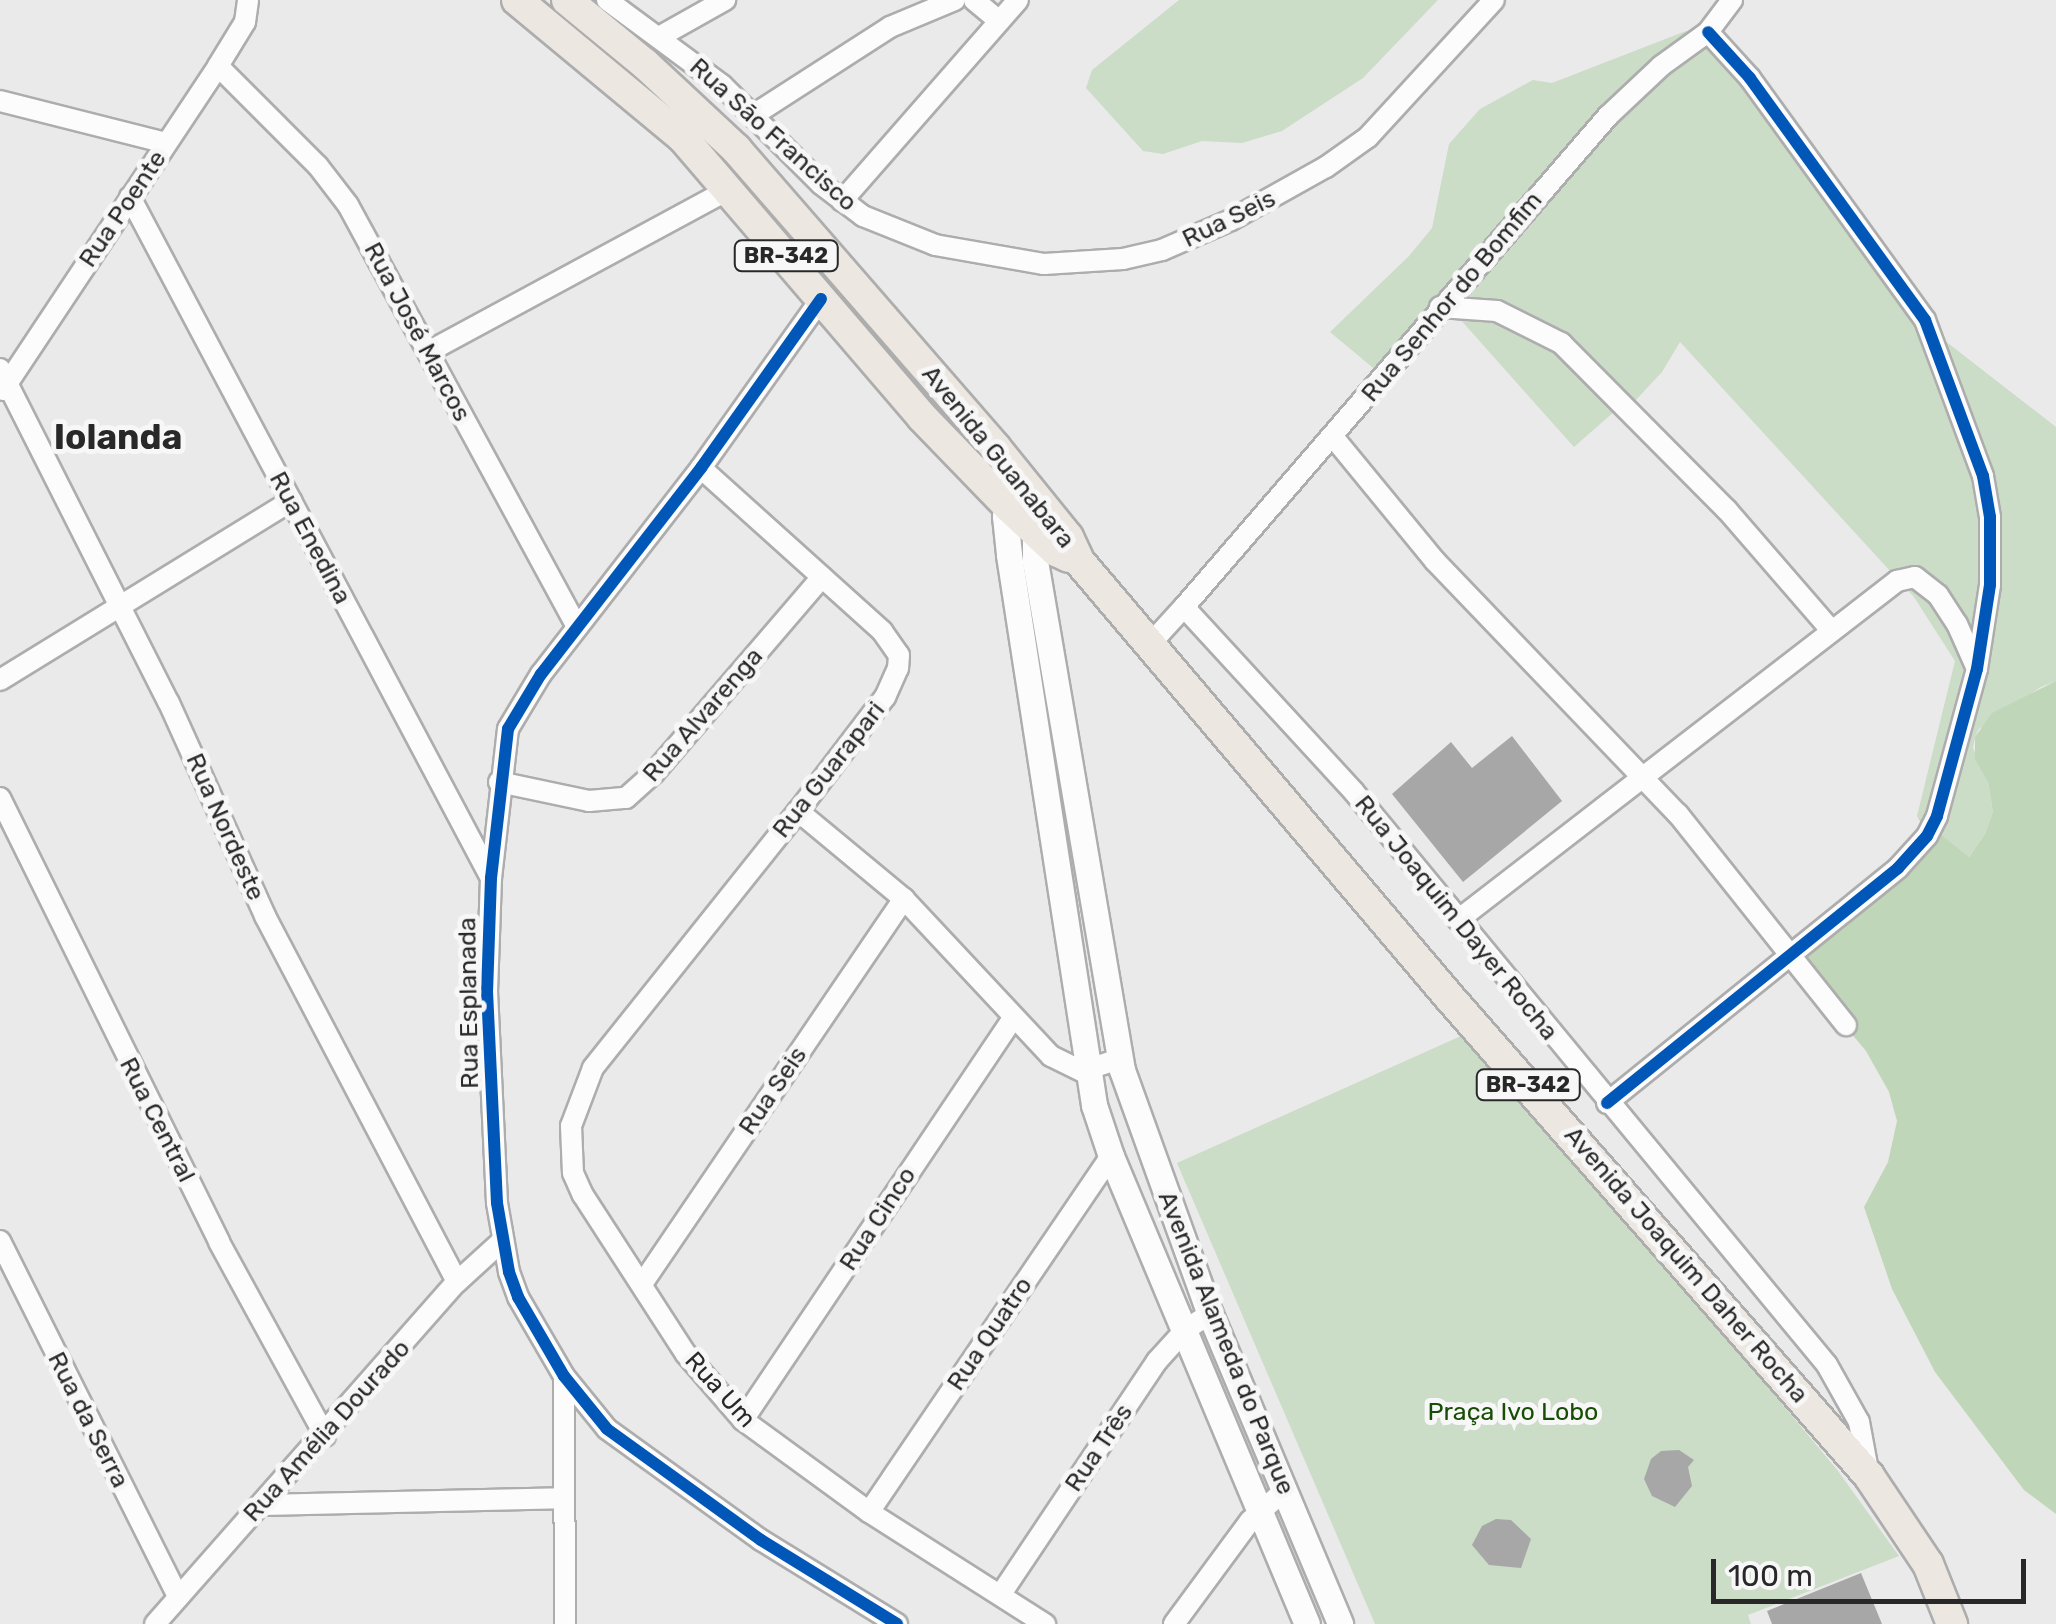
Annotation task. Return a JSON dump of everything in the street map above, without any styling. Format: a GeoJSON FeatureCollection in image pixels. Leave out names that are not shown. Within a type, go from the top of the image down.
{"type":"FeatureCollection","features":[{"type":"Feature","properties":{"kind":"main road","name":"Avenida Guanabara"},"geometry":{"type":"LineString","coordinates":[[517,0],[650,108],[730,189],[922,417],[1015,494]]}},
{"type":"Feature","properties":{"kind":"main road","name":"Avenida Guanabara"},"geometry":{"type":"LineString","coordinates":[[566,0],[646,64],[736,149],[1041,523],[1056,551],[1079,561]]}},
{"type":"Feature","properties":{"kind":"main road","name":"Avenida Joaquim Daher Rocha"},"geometry":{"type":"LineString","coordinates":[[1079,561],[1152,642],[1450,998],[1869,1476],[1928,1564],[1952,1624]]}},
{"type":"Feature","properties":{"kind":"street","name":"Rua Poente"},"geometry":{"type":"LineString","coordinates":[[2,382],[218,66],[245,22],[248,0]]}},
{"type":"Feature","properties":{"kind":"street","name":"Rua São Francisco"},"geometry":{"type":"LineString","coordinates":[[607,0],[755,114],[842,202],[892,231]]}},
{"type":"Feature","properties":{"kind":"street"},"geometry":{"type":"LineString","coordinates":[[659,37],[725,0]]}},
{"type":"Feature","properties":{"kind":"street"},"geometry":{"type":"LineString","coordinates":[[755,114],[890,27],[955,0]]}},
{"type":"Feature","properties":{"kind":"street"},"geometry":{"type":"LineString","coordinates":[[974,0],[1000,21]]}},
{"type":"Feature","properties":{"kind":"street"},"geometry":{"type":"LineString","coordinates":[[842,202],[1018,0]]}},
{"type":"Feature","properties":{"kind":"street","name":"Rua Seis"},"geometry":{"type":"LineString","coordinates":[[892,231],[1004,260],[1044,264],[1123,259],[1190,240],[1271,199],[1368,137],[1494,0]]}},
{"type":"Feature","properties":{"kind":"street","name":"Rua Senhor do Bomfim"},"geometry":{"type":"LineString","coordinates":[[1184,607],[1334,438],[1440,307],[1637,86],[1708,32],[1732,0]]}},
{"type":"Feature","properties":{"kind":"street"},"geometry":{"type":"LineString","coordinates":[[1607,1103],[1898,868],[1926,836],[1936,816],[1976,669],[1991,570],[1990,518],[1978,458],[1940,351],[1908,294],[1871,242],[1750,78],[1708,32]]}},
{"type":"Feature","properties":{"kind":"street","name":"Rua José Marcos"},"geometry":{"type":"LineString","coordinates":[[218,66],[318,166],[348,206],[577,626]]}},
{"type":"Feature","properties":{"kind":"street"},"geometry":{"type":"LineString","coordinates":[[0,100],[166,143]]}},
{"type":"Feature","properties":{"kind":"street"},"geometry":{"type":"LineString","coordinates":[[428,352],[730,189]]}},
{"type":"Feature","properties":{"kind":"street","name":"Rua Enedina"},"geometry":{"type":"LineString","coordinates":[[130,197],[491,878]]}},
{"type":"Feature","properties":{"kind":"street","name":"Rua Esplanada"},"geometry":{"type":"LineString","coordinates":[[821,299],[701,468],[577,626],[516,712],[508,729],[499,782],[487,990],[502,1241],[518,1297],[564,1376],[608,1429],[668,1475],[761,1540],[898,1624]]}},
{"type":"Feature","properties":{"kind":"street"},"geometry":{"type":"LineString","coordinates":[[1440,307],[1498,311],[1561,343],[1727,510],[1830,629]]}},
{"type":"Feature","properties":{"kind":"street","name":"Rua Nordeste"},"geometry":{"type":"LineString","coordinates":[[2,382],[169,703],[266,916],[457,1282]]}},
{"type":"Feature","properties":{"kind":"street"},"geometry":{"type":"LineString","coordinates":[[1334,438],[1436,561],[1678,814],[1846,1025]]}},
{"type":"Feature","properties":{"kind":"street","name":"Rua Guarapari"},"geometry":{"type":"LineString","coordinates":[[610,1044],[798,811],[885,697],[898,668],[898,655],[882,631],[701,468]]}},
{"type":"Feature","properties":{"kind":"street","name":"Avenida Alameda do Parque"},"geometry":{"type":"LineString","coordinates":[[1015,494],[1006,529],[1018,624],[1094,1106],[1307,1624]]}},
{"type":"Feature","properties":{"kind":"street"},"geometry":{"type":"LineString","coordinates":[[0,680],[291,501]]}},
{"type":"Feature","properties":{"kind":"street","name":"Avenida Alameda do Parque"},"geometry":{"type":"LineString","coordinates":[[1041,523],[1036,560],[1120,1059],[1138,1122],[1210,1314],[1340,1624]]}},
{"type":"Feature","properties":{"kind":"street"},"geometry":{"type":"LineString","coordinates":[[1458,920],[1638,776],[1906,576],[1927,584],[1947,606],[1976,669]]}},
{"type":"Feature","properties":{"kind":"street","name":"Rua Alvarenga"},"geometry":{"type":"LineString","coordinates":[[499,782],[590,801],[626,798],[654,773],[822,577]]}},
{"type":"Feature","properties":{"kind":"street"},"geometry":{"type":"LineString","coordinates":[[1152,642],[1184,607]]}},
{"type":"Feature","properties":{"kind":"street","name":"Rua Joaquim Dayer Rocha"},"geometry":{"type":"LineString","coordinates":[[1184,607],[1354,792],[1826,1365],[1859,1422],[1869,1476]]}},
{"type":"Feature","properties":{"kind":"street","name":"Rua Central"},"geometry":{"type":"LineString","coordinates":[[0,798],[218,1242],[325,1436]]}},
{"type":"Feature","properties":{"kind":"street"},"geometry":{"type":"LineString","coordinates":[[798,811],[904,899],[1051,1056],[1074,1070],[1088,1070],[1120,1059]]}},
{"type":"Feature","properties":{"kind":"street","name":"Rua Seis"},"geometry":{"type":"LineString","coordinates":[[642,1284],[904,899]]}},
{"type":"Feature","properties":{"kind":"street","name":"Rua Cinco"},"geometry":{"type":"LineString","coordinates":[[743,1420],[1013,1018]]}},
{"type":"Feature","properties":{"kind":"street","name":"Rua Um"},"geometry":{"type":"LineString","coordinates":[[610,1044],[580,1098],[569,1150],[582,1195],[695,1366],[743,1420],[869,1512],[1045,1624]]}},
{"type":"Feature","properties":{"kind":"street","name":"Rua Quatro"},"geometry":{"type":"LineString","coordinates":[[869,1512],[1112,1156]]}},
{"type":"Feature","properties":{"kind":"street","name":"Rua da Serra"},"geometry":{"type":"LineString","coordinates":[[0,1241],[178,1597]]}},
{"type":"Feature","properties":{"kind":"street","name":"Rua Amélia Dourado"},"geometry":{"type":"LineString","coordinates":[[154,1624],[325,1436],[457,1282],[502,1241]]}},
{"type":"Feature","properties":{"kind":"street","name":"Rua Três"},"geometry":{"type":"LineString","coordinates":[[1001,1594],[1156,1361],[1185,1330],[1210,1314]]}},
{"type":"Feature","properties":{"kind":"street"},"geometry":{"type":"LineString","coordinates":[[564,1376],[565,1624]]}},
{"type":"Feature","properties":{"kind":"street"},"geometry":{"type":"LineString","coordinates":[[1174,1624],[1260,1509],[1286,1489]]}},
{"type":"Feature","properties":{"kind":"street"},"geometry":{"type":"LineString","coordinates":[[262,1504],[562,1498]]}},
{"type":"Feature","properties":{"kind":"green space"},"geometry":{"type":"Polygon","coordinates":[[[1179,0],[1438,0],[1363,78],[1282,131],[1242,143],[1202,141],[1163,154],[1143,151],[1086,88],[1092,70],[1179,0]]]}},
{"type":"Feature","properties":{"kind":"green space"},"geometry":{"type":"Polygon","coordinates":[[[1686,31],[1726,42],[1944,340],[2056,427],[2056,681],[1979,729],[1975,737],[1973,748],[1988,782],[1993,812],[1985,834],[1968,858],[1917,816],[1955,661],[1914,597],[1680,342],[1662,372],[1634,402],[1615,411],[1574,447],[1443,300],[1378,372],[1330,332],[1409,256],[1432,228],[1449,144],[1480,109],[1533,80],[1552,83],[1686,31]]]}},
{"type":"Feature","properties":{"kind":"green space"},"geometry":{"type":"Polygon","coordinates":[[[2056,681],[2056,1514],[2024,1490],[1935,1372],[1892,1289],[1864,1207],[1888,1162],[1897,1121],[1889,1092],[1866,1051],[1797,969],[1804,951],[1924,828],[1917,816],[1969,857],[1985,834],[1993,812],[1988,782],[1975,759],[1975,737],[1992,713],[2056,681]]]}},
{"type":"Feature","properties":{"kind":"green space","name":"Praça Ivo Lobo"},"geometry":{"type":"Polygon","coordinates":[[[1461,1036],[1737,1350],[1838,1471],[1899,1556],[1748,1615],[1751,1624],[1375,1624],[1177,1163],[1461,1036]]]}},
{"type":"Feature","properties":{"kind":"building"},"geometry":{"type":"Polygon","coordinates":[[[1512,736],[1562,801],[1463,882],[1392,794],[1451,742],[1472,768],[1512,736]]]}},
{"type":"Feature","properties":{"kind":"building"},"geometry":{"type":"Polygon","coordinates":[[[1679,1450],[1694,1460],[1688,1467],[1692,1486],[1675,1507],[1652,1496],[1644,1479],[1651,1459],[1661,1451],[1679,1450]]]}},
{"type":"Feature","properties":{"kind":"building"},"geometry":{"type":"Polygon","coordinates":[[[1496,1519],[1511,1520],[1531,1539],[1521,1568],[1489,1565],[1472,1545],[1482,1526],[1496,1519]]]}},
{"type":"Feature","properties":{"kind":"building"},"geometry":{"type":"Polygon","coordinates":[[[1861,1573],[1882,1624],[1772,1624],[1767,1611],[1861,1573]]]}},
{"type":"Feature","properties":{"kind":"cycle path"},"geometry":{"type":"LineString","coordinates":[[1607,1103],[1898,868],[1927,836],[1937,816],[1977,669],[1990,585],[1990,517],[1983,476],[1925,320],[1750,78],[1708,32]]}},
{"type":"Feature","properties":{"kind":"cycle path"},"geometry":{"type":"LineString","coordinates":[[821,299],[701,468],[541,674],[508,729],[491,878],[487,991],[497,1203],[509,1272],[518,1297],[564,1376],[607,1429],[761,1540],[897,1624]]}},
{"type":"Feature","properties":{"kind":"district","name":"Iolanda"},"geometry":{"type":"Point","coordinates":[118,437]}}]}
